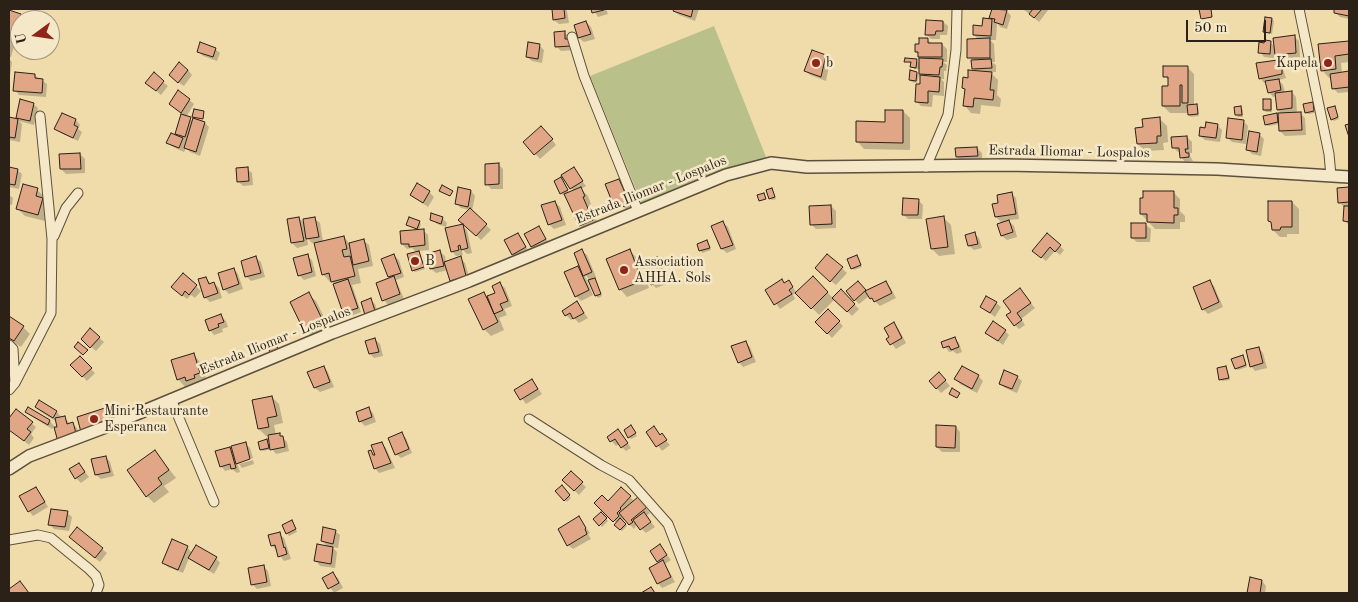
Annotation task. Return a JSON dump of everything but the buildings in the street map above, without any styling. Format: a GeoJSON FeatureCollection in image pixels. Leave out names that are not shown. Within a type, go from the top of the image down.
{"type":"FeatureCollection","features":[{"type":"Feature","properties":{"kind":"street"},"geometry":{"type":"LineString","coordinates":[[926,167],[948,115],[956,50],[957,9]]}},
{"type":"Feature","properties":{"kind":"street"},"geometry":{"type":"LineString","coordinates":[[1308,9],[1300,12],[1329,154],[1331,176]]}},
{"type":"Feature","properties":{"kind":"street"},"geometry":{"type":"LineString","coordinates":[[572,36],[584,76],[638,211]]}},
{"type":"Feature","properties":{"kind":"street"},"geometry":{"type":"LineString","coordinates":[[12,387],[52,313],[52,239],[40,116]]}},
{"type":"Feature","properties":{"kind":"street","name":"Estrada Iliomar - Lospalos"},"geometry":{"type":"LineString","coordinates":[[9,469],[29,456],[103,428],[332,333],[469,281],[726,175],[771,163],[807,167],[1004,166],[1217,169],[1349,177]]}},
{"type":"Feature","properties":{"kind":"street"},"geometry":{"type":"LineString","coordinates":[[52,239],[66,208],[78,193]]}},
{"type":"Feature","properties":{"kind":"street"},"geometry":{"type":"LineString","coordinates":[[9,345],[13,349],[12,387]]}},
{"type":"Feature","properties":{"kind":"street"},"geometry":{"type":"LineString","coordinates":[[170,399],[214,502]]}},
{"type":"Feature","properties":{"kind":"street"},"geometry":{"type":"LineString","coordinates":[[529,418],[601,466],[629,480],[668,524],[689,578],[681,593]]}},
{"type":"Feature","properties":{"kind":"street"},"geometry":{"type":"LineString","coordinates":[[9,540],[38,536],[51,538],[96,576],[98,585],[96,593]]}},
{"type":"Feature","properties":{"kind":"green space"},"geometry":{"type":"Polygon","coordinates":[[[714,26],[766,157],[643,207],[590,76],[714,26]]]}},
{"type":"Feature","properties":{"kind":"place","name":"b"},"geometry":{"type":"Point","coordinates":[816,63]}},
{"type":"Feature","properties":{"kind":"place","name":"Kapela"},"geometry":{"type":"Point","coordinates":[1328,63]}},
{"type":"Feature","properties":{"kind":"place","name":"B"},"geometry":{"type":"Point","coordinates":[415,261]}},
{"type":"Feature","properties":{"kind":"place","name":"Association AHHA. Sols"},"geometry":{"type":"Point","coordinates":[624,270]}},
{"type":"Feature","properties":{"kind":"place","name":"Mini Restaurante Esperanca"},"geometry":{"type":"Point","coordinates":[94,419]}}]}
